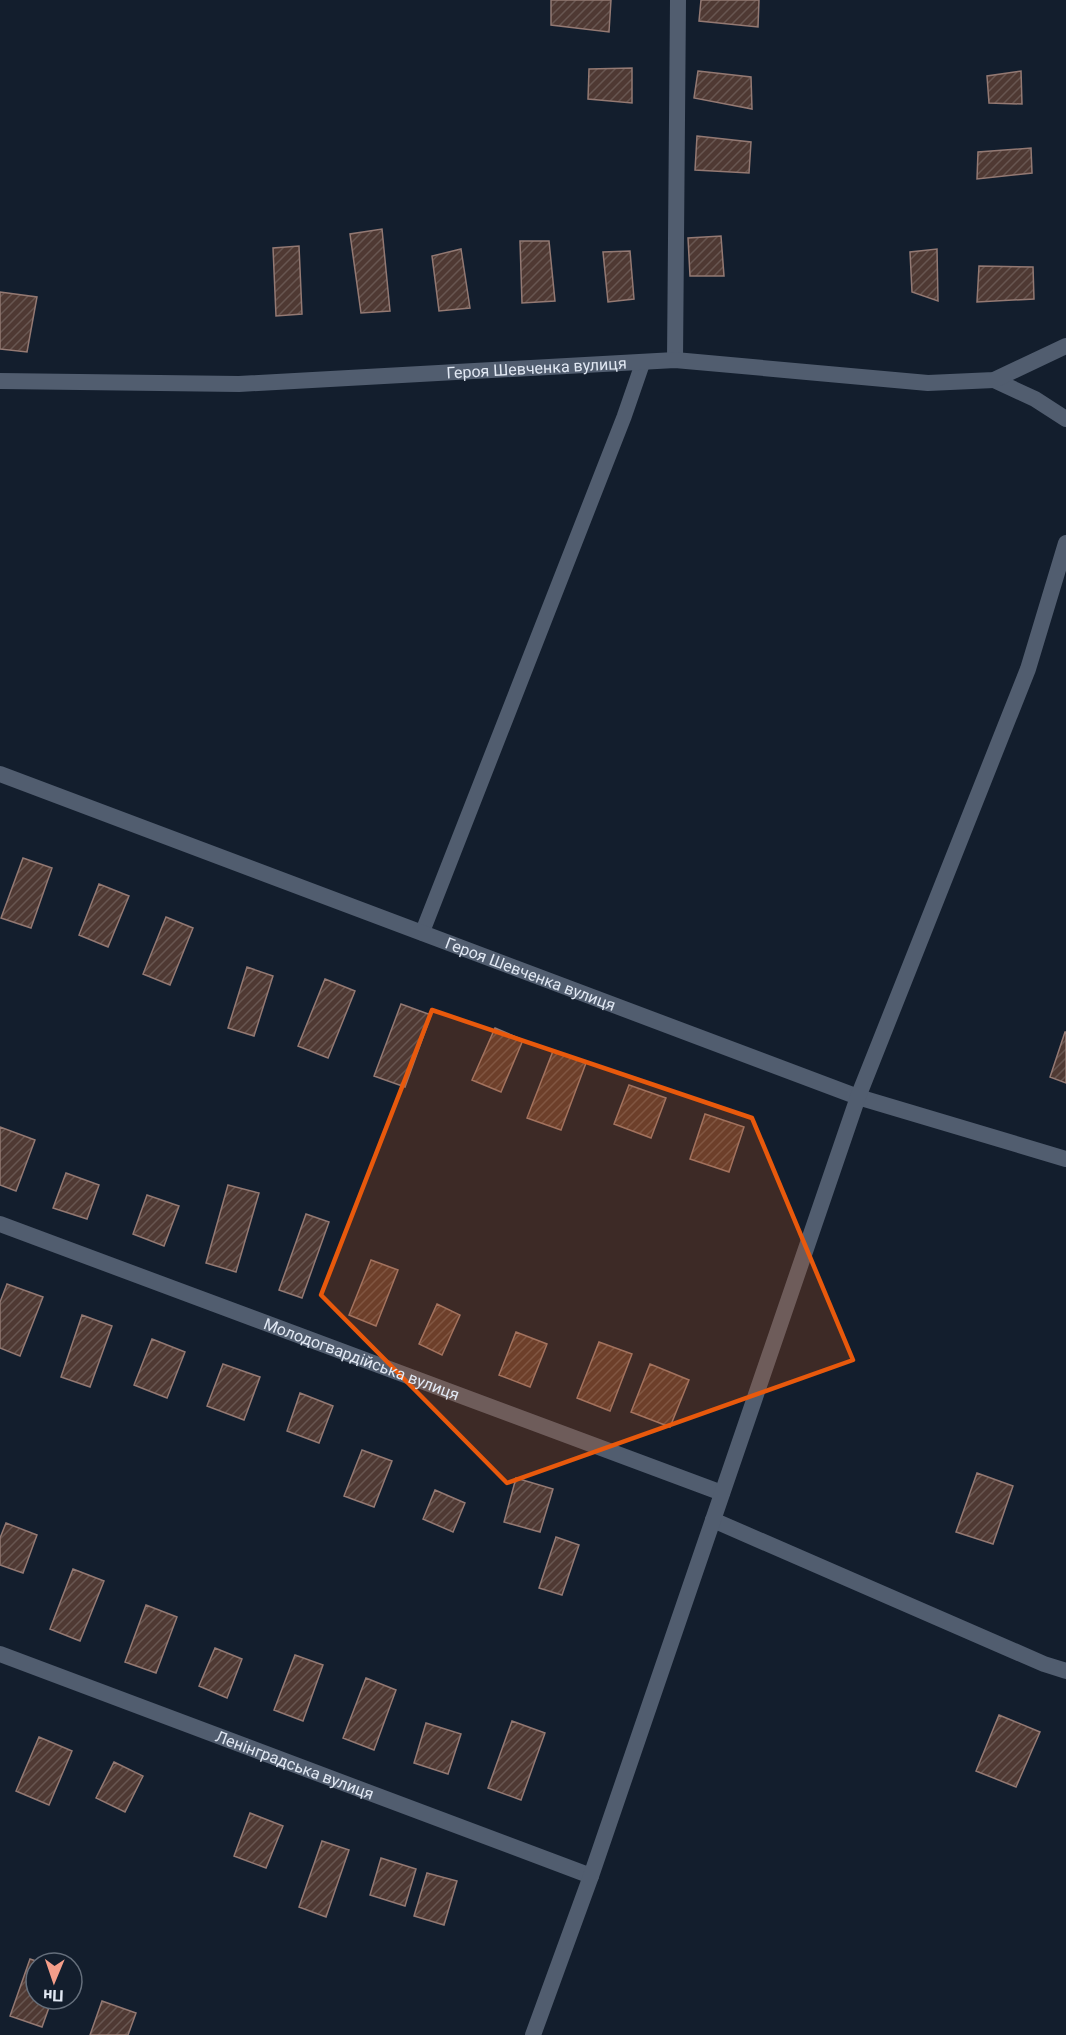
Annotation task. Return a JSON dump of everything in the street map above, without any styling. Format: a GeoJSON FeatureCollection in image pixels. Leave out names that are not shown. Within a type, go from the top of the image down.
{"type":"FeatureCollection","features":[{"type":"Feature","properties":{"kind":"street"},"geometry":{"type":"LineString","coordinates":[[675,360],[678,0]]}},
{"type":"Feature","properties":{"kind":"street","name":"Героя Шевченка вулиця"},"geometry":{"type":"LineString","coordinates":[[0,381],[239,384],[675,360],[928,383],[994,380],[1066,346]]}},
{"type":"Feature","properties":{"kind":"street"},"geometry":{"type":"LineString","coordinates":[[994,380],[1035,399],[1066,419]]}},
{"type":"Feature","properties":{"kind":"street"},"geometry":{"type":"LineString","coordinates":[[533,2035],[591,1876],[858,1097],[1028,669],[1066,543]]}},
{"type":"Feature","properties":{"kind":"street","name":"Героя Шевченка вулиця"},"geometry":{"type":"LineString","coordinates":[[0,774],[858,1097],[1066,1159]]}},
{"type":"Feature","properties":{"kind":"street","name":"Молодогвардійська вулиця"},"geometry":{"type":"LineString","coordinates":[[0,1224],[722,1493]]}},
{"type":"Feature","properties":{"kind":"street"},"geometry":{"type":"LineString","coordinates":[[713,1520],[1044,1664],[1066,1671]]}},
{"type":"Feature","properties":{"kind":"street","name":"Ленінградська вулиця"},"geometry":{"type":"LineString","coordinates":[[0,1654],[591,1876]]}},
{"type":"Feature","properties":{"kind":"lane"},"geometry":{"type":"LineString","coordinates":[[422,933],[620,428],[643,362]]}},
{"type":"Feature","properties":{"kind":"highlighted area"},"geometry":{"type":"Polygon","coordinates":[[[432,1010],[752,1118],[853,1360],[507,1483],[321,1295],[432,1010]]]}},
{"type":"Feature","properties":{"kind":"building"},"geometry":{"type":"Polygon","coordinates":[[[551,0],[611,0],[609,32],[551,25],[551,0]]]}},
{"type":"Feature","properties":{"kind":"building"},"geometry":{"type":"Polygon","coordinates":[[[701,0],[759,0],[758,27],[699,21],[701,0]]]}},
{"type":"Feature","properties":{"kind":"building"},"geometry":{"type":"Polygon","coordinates":[[[632,68],[632,103],[588,99],[589,69],[632,68]]]}},
{"type":"Feature","properties":{"kind":"building"},"geometry":{"type":"Polygon","coordinates":[[[698,71],[751,77],[752,109],[694,98],[698,71]]]}},
{"type":"Feature","properties":{"kind":"building"},"geometry":{"type":"Polygon","coordinates":[[[1021,71],[1022,104],[989,103],[987,76],[1021,71]]]}},
{"type":"Feature","properties":{"kind":"building"},"geometry":{"type":"Polygon","coordinates":[[[697,136],[751,142],[749,173],[695,170],[697,136]]]}},
{"type":"Feature","properties":{"kind":"building"},"geometry":{"type":"Polygon","coordinates":[[[1031,148],[1032,173],[977,179],[978,152],[1031,148]]]}},
{"type":"Feature","properties":{"kind":"building"},"geometry":{"type":"Polygon","coordinates":[[[382,229],[390,311],[361,313],[350,234],[382,229]]]}},
{"type":"Feature","properties":{"kind":"building"},"geometry":{"type":"Polygon","coordinates":[[[721,236],[724,276],[690,276],[688,238],[721,236]]]}},
{"type":"Feature","properties":{"kind":"building"},"geometry":{"type":"Polygon","coordinates":[[[520,241],[549,241],[555,301],[522,303],[520,241]]]}},
{"type":"Feature","properties":{"kind":"building"},"geometry":{"type":"Polygon","coordinates":[[[299,246],[302,314],[276,316],[273,248],[299,246]]]}},
{"type":"Feature","properties":{"kind":"building"},"geometry":{"type":"Polygon","coordinates":[[[461,249],[470,308],[439,311],[432,256],[461,249]]]}},
{"type":"Feature","properties":{"kind":"building"},"geometry":{"type":"Polygon","coordinates":[[[937,249],[938,301],[912,292],[910,252],[937,249]]]}},
{"type":"Feature","properties":{"kind":"building"},"geometry":{"type":"Polygon","coordinates":[[[630,251],[634,299],[608,302],[603,252],[630,251]]]}},
{"type":"Feature","properties":{"kind":"building"},"geometry":{"type":"Polygon","coordinates":[[[979,266],[1033,267],[1034,299],[977,302],[979,266]]]}},
{"type":"Feature","properties":{"kind":"building"},"geometry":{"type":"Polygon","coordinates":[[[0,292],[37,297],[27,352],[0,349],[0,292]]]}},
{"type":"Feature","properties":{"kind":"building"},"geometry":{"type":"Polygon","coordinates":[[[23,858],[52,868],[31,928],[1,918],[23,858]]]}},
{"type":"Feature","properties":{"kind":"building"},"geometry":{"type":"Polygon","coordinates":[[[99,884],[129,896],[108,947],[79,935],[99,884]]]}},
{"type":"Feature","properties":{"kind":"building"},"geometry":{"type":"Polygon","coordinates":[[[166,917],[193,928],[170,985],[143,974],[166,917]]]}},
{"type":"Feature","properties":{"kind":"building"},"geometry":{"type":"Polygon","coordinates":[[[247,967],[273,976],[254,1036],[228,1028],[247,967]]]}},
{"type":"Feature","properties":{"kind":"building"},"geometry":{"type":"Polygon","coordinates":[[[325,979],[355,991],[328,1058],[298,1046],[325,979]]]}},
{"type":"Feature","properties":{"kind":"building"},"geometry":{"type":"Polygon","coordinates":[[[401,1004],[431,1015],[405,1087],[374,1076],[401,1004]]]}},
{"type":"Feature","properties":{"kind":"building"},"geometry":{"type":"Polygon","coordinates":[[[495,1028],[523,1040],[501,1092],[472,1080],[495,1028]]]}},
{"type":"Feature","properties":{"kind":"building"},"geometry":{"type":"Polygon","coordinates":[[[1066,1032],[1066,1083],[1050,1077],[1066,1032]]]}},
{"type":"Feature","properties":{"kind":"building"},"geometry":{"type":"Polygon","coordinates":[[[553,1051],[586,1063],[561,1130],[527,1118],[553,1051]]]}},
{"type":"Feature","properties":{"kind":"building"},"geometry":{"type":"Polygon","coordinates":[[[629,1085],[666,1098],[651,1138],[614,1124],[629,1085]]]}},
{"type":"Feature","properties":{"kind":"building"},"geometry":{"type":"Polygon","coordinates":[[[705,1114],[744,1127],[729,1172],[690,1159],[705,1114]]]}},
{"type":"Feature","properties":{"kind":"building"},"geometry":{"type":"Polygon","coordinates":[[[0,1127],[35,1140],[16,1191],[0,1185],[0,1127]]]}},
{"type":"Feature","properties":{"kind":"building"},"geometry":{"type":"Polygon","coordinates":[[[66,1173],[99,1185],[87,1219],[53,1208],[66,1173]]]}},
{"type":"Feature","properties":{"kind":"building"},"geometry":{"type":"Polygon","coordinates":[[[228,1185],[259,1193],[236,1272],[206,1263],[228,1185]]]}},
{"type":"Feature","properties":{"kind":"building"},"geometry":{"type":"Polygon","coordinates":[[[147,1195],[179,1206],[164,1246],[133,1234],[147,1195]]]}},
{"type":"Feature","properties":{"kind":"building"},"geometry":{"type":"Polygon","coordinates":[[[306,1214],[329,1222],[302,1298],[279,1290],[306,1214]]]}},
{"type":"Feature","properties":{"kind":"building"},"geometry":{"type":"Polygon","coordinates":[[[371,1260],[398,1270],[376,1326],[349,1315],[371,1260]]]}},
{"type":"Feature","properties":{"kind":"building"},"geometry":{"type":"Polygon","coordinates":[[[7,1284],[43,1297],[20,1356],[0,1348],[0,1302],[7,1284]]]}},
{"type":"Feature","properties":{"kind":"building"},"geometry":{"type":"Polygon","coordinates":[[[437,1304],[460,1315],[442,1355],[419,1344],[437,1304]]]}},
{"type":"Feature","properties":{"kind":"building"},"geometry":{"type":"Polygon","coordinates":[[[82,1315],[112,1326],[90,1387],[61,1377],[82,1315]]]}},
{"type":"Feature","properties":{"kind":"building"},"geometry":{"type":"Polygon","coordinates":[[[516,1332],[547,1344],[530,1387],[499,1375],[516,1332]]]}},
{"type":"Feature","properties":{"kind":"building"},"geometry":{"type":"Polygon","coordinates":[[[152,1339],[185,1352],[167,1398],[134,1385],[152,1339]]]}},
{"type":"Feature","properties":{"kind":"building"},"geometry":{"type":"Polygon","coordinates":[[[599,1342],[632,1354],[610,1411],[577,1398],[599,1342]]]}},
{"type":"Feature","properties":{"kind":"building"},"geometry":{"type":"Polygon","coordinates":[[[223,1364],[260,1377],[244,1420],[207,1406],[223,1364]]]}},
{"type":"Feature","properties":{"kind":"building"},"geometry":{"type":"Polygon","coordinates":[[[650,1364],[689,1380],[670,1427],[631,1412],[650,1364]]]}},
{"type":"Feature","properties":{"kind":"building"},"geometry":{"type":"Polygon","coordinates":[[[300,1393],[333,1406],[319,1443],[287,1431],[300,1393]]]}},
{"type":"Feature","properties":{"kind":"building"},"geometry":{"type":"Polygon","coordinates":[[[362,1450],[392,1461],[374,1507],[344,1496],[362,1450]]]}},
{"type":"Feature","properties":{"kind":"building"},"geometry":{"type":"Polygon","coordinates":[[[977,1473],[1013,1486],[993,1544],[956,1532],[977,1473]]]}},
{"type":"Feature","properties":{"kind":"building"},"geometry":{"type":"Polygon","coordinates":[[[516,1478],[553,1489],[540,1532],[504,1522],[516,1478]]]}},
{"type":"Feature","properties":{"kind":"building"},"geometry":{"type":"Polygon","coordinates":[[[435,1490],[465,1503],[453,1532],[423,1519],[435,1490]]]}},
{"type":"Feature","properties":{"kind":"building"},"geometry":{"type":"Polygon","coordinates":[[[6,1523],[37,1535],[23,1573],[0,1565],[0,1538],[6,1523]]]}},
{"type":"Feature","properties":{"kind":"building"},"geometry":{"type":"Polygon","coordinates":[[[556,1537],[579,1545],[562,1595],[539,1588],[556,1537]]]}},
{"type":"Feature","properties":{"kind":"building"},"geometry":{"type":"Polygon","coordinates":[[[73,1569],[104,1581],[80,1641],[50,1629],[73,1569]]]}},
{"type":"Feature","properties":{"kind":"building"},"geometry":{"type":"Polygon","coordinates":[[[146,1605],[177,1617],[156,1673],[125,1662],[146,1605]]]}},
{"type":"Feature","properties":{"kind":"building"},"geometry":{"type":"Polygon","coordinates":[[[215,1648],[242,1659],[227,1698],[199,1686],[215,1648]]]}},
{"type":"Feature","properties":{"kind":"building"},"geometry":{"type":"Polygon","coordinates":[[[295,1655],[323,1665],[303,1721],[274,1710],[295,1655]]]}},
{"type":"Feature","properties":{"kind":"building"},"geometry":{"type":"Polygon","coordinates":[[[366,1678],[396,1690],[374,1750],[343,1738],[366,1678]]]}},
{"type":"Feature","properties":{"kind":"building"},"geometry":{"type":"Polygon","coordinates":[[[999,1715],[1040,1732],[1016,1787],[976,1771],[999,1715]]]}},
{"type":"Feature","properties":{"kind":"building"},"geometry":{"type":"Polygon","coordinates":[[[512,1721],[545,1733],[521,1800],[488,1788],[512,1721]]]}},
{"type":"Feature","properties":{"kind":"building"},"geometry":{"type":"Polygon","coordinates":[[[426,1723],[461,1734],[448,1774],[414,1763],[426,1723]]]}},
{"type":"Feature","properties":{"kind":"building"},"geometry":{"type":"Polygon","coordinates":[[[39,1737],[72,1751],[49,1805],[16,1791],[39,1737]]]}},
{"type":"Feature","properties":{"kind":"building"},"geometry":{"type":"Polygon","coordinates":[[[114,1762],[143,1776],[125,1812],[96,1798],[114,1762]]]}},
{"type":"Feature","properties":{"kind":"building"},"geometry":{"type":"Polygon","coordinates":[[[250,1813],[283,1826],[266,1868],[234,1856],[250,1813]]]}},
{"type":"Feature","properties":{"kind":"building"},"geometry":{"type":"Polygon","coordinates":[[[322,1841],[349,1850],[326,1917],[299,1907],[322,1841]]]}},
{"type":"Feature","properties":{"kind":"building"},"geometry":{"type":"Polygon","coordinates":[[[381,1858],[416,1869],[405,1906],[370,1895],[381,1858]]]}},
{"type":"Feature","properties":{"kind":"building"},"geometry":{"type":"Polygon","coordinates":[[[427,1873],[457,1881],[444,1925],[414,1916],[427,1873]]]}},
{"type":"Feature","properties":{"kind":"building"},"geometry":{"type":"Polygon","coordinates":[[[24,1976],[24,2011],[48,2011],[42,2027],[10,2016],[24,1976]]]}},
{"type":"Feature","properties":{"kind":"building"},"geometry":{"type":"Polygon","coordinates":[[[102,2001],[136,2013],[128,2035],[90,2035],[102,2001]]]}}]}
